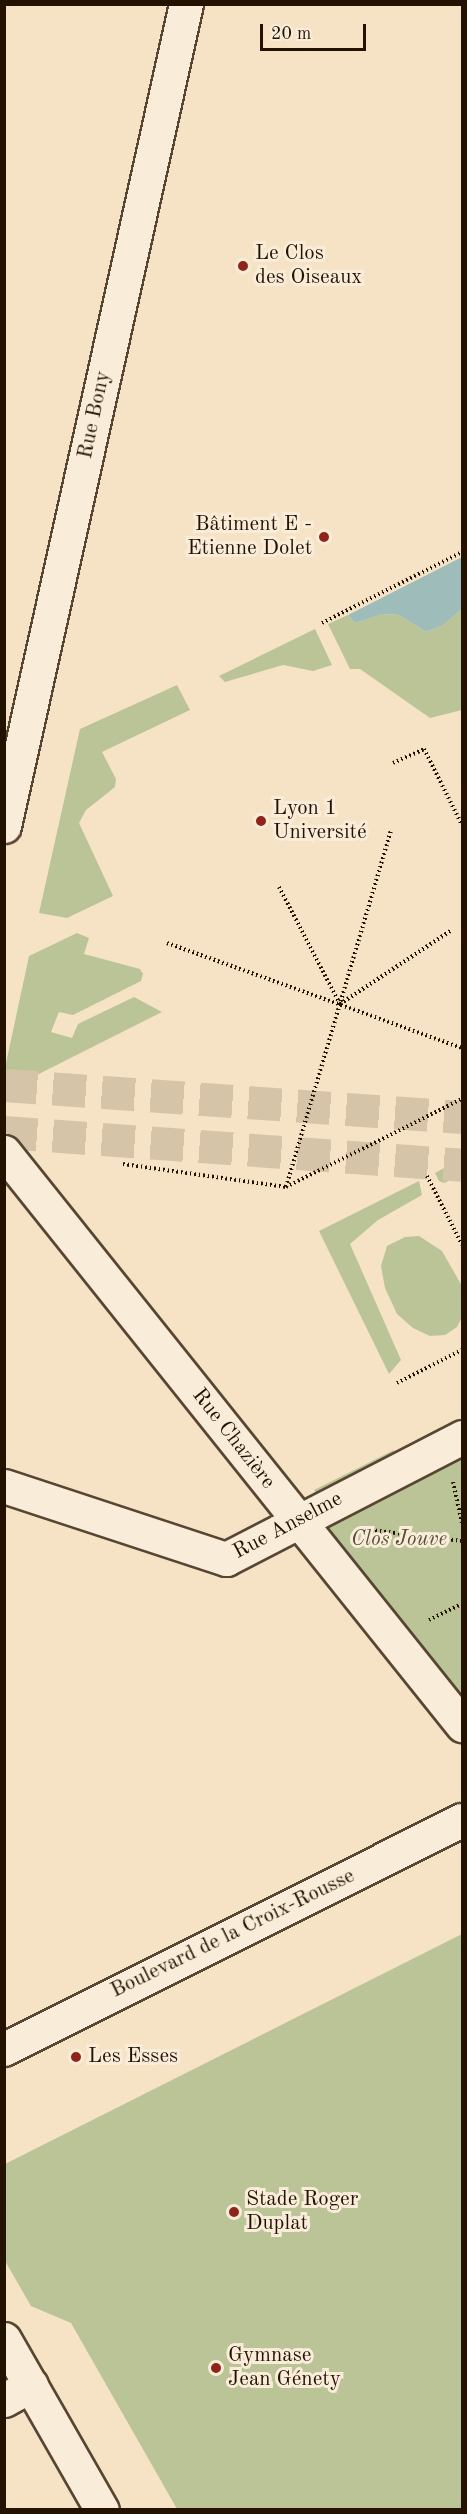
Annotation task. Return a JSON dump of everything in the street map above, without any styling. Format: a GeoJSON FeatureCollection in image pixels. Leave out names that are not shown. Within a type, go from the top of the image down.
{"type":"FeatureCollection","features":[{"type":"Feature","properties":{"kind":"street","name":"Rue Bony"},"geometry":{"type":"LineString","coordinates":[[4,826],[186,4]]}},
{"type":"Feature","properties":{"kind":"street","name":"Rue Chazière"},"geometry":{"type":"LineString","coordinates":[[4,1152],[462,1725]]}},
{"type":"Feature","properties":{"kind":"street","name":"Rue Anselme"},"geometry":{"type":"LineString","coordinates":[[4,1486],[226,1559],[454,1441]]}},
{"type":"Feature","properties":{"kind":"street","name":"Boulevard de la Croix-Rousse"},"geometry":{"type":"LineString","coordinates":[[4,2049],[462,1820]]}},
{"type":"Feature","properties":{"kind":"street"},"geometry":{"type":"LineString","coordinates":[[4,2339],[18,2392],[102,2510]]}},
{"type":"Feature","properties":{"kind":"path"},"geometry":{"type":"LineString","coordinates":[[322,623],[462,552]]}},
{"type":"Feature","properties":{"kind":"path"},"geometry":{"type":"LineString","coordinates":[[393,763],[424,749],[462,825]]}},
{"type":"Feature","properties":{"kind":"path"},"geometry":{"type":"LineString","coordinates":[[286,1188],[391,831]]}},
{"type":"Feature","properties":{"kind":"path"},"geometry":{"type":"LineString","coordinates":[[279,887],[340,1004]]}},
{"type":"Feature","properties":{"kind":"path"},"geometry":{"type":"LineString","coordinates":[[340,1004],[452,930]]}},
{"type":"Feature","properties":{"kind":"path"},"geometry":{"type":"LineString","coordinates":[[167,943],[462,1048]]}},
{"type":"Feature","properties":{"kind":"path"},"geometry":{"type":"LineString","coordinates":[[123,1164],[286,1188],[462,1099]]}},
{"type":"Feature","properties":{"kind":"path"},"geometry":{"type":"LineString","coordinates":[[427,1176],[462,1245]]}},
{"type":"Feature","properties":{"kind":"path"},"geometry":{"type":"LineString","coordinates":[[397,1383],[462,1350]]}},
{"type":"Feature","properties":{"kind":"path"},"geometry":{"type":"LineString","coordinates":[[454,1441],[462,1523]]}},
{"type":"Feature","properties":{"kind":"path"},"geometry":{"type":"LineString","coordinates":[[351,1528],[462,1541]]}},
{"type":"Feature","properties":{"kind":"path"},"geometry":{"type":"LineString","coordinates":[[429,1620],[462,1604]]}},
{"type":"Feature","properties":{"kind":"green space"},"geometry":{"type":"Polygon","coordinates":[[[462,609],[462,710],[430,718],[360,669],[350,669],[328,624],[348,615],[355,623],[383,614],[399,615],[426,632],[443,625],[462,609]]]}},
{"type":"Feature","properties":{"kind":"green space"},"geometry":{"type":"Polygon","coordinates":[[[315,629],[332,665],[313,671],[283,665],[225,682],[219,676],[315,629]]]}},
{"type":"Feature","properties":{"kind":"green space"},"geometry":{"type":"Polygon","coordinates":[[[177,685],[190,710],[102,752],[116,779],[115,787],[86,810],[79,823],[113,896],[67,918],[39,913],[80,729],[177,685]]]}},
{"type":"Feature","properties":{"kind":"green space"},"geometry":{"type":"Polygon","coordinates":[[[77,933],[89,938],[84,954],[140,969],[143,974],[141,981],[73,1015],[59,1012],[51,1032],[72,1038],[78,1024],[134,997],[162,1012],[5,1091],[5,1068],[29,956],[77,933]]]}},
{"type":"Feature","properties":{"kind":"green space"},"geometry":{"type":"Polygon","coordinates":[[[462,1158],[462,1175],[444,1183],[439,1181],[435,1173],[462,1158]]]}},
{"type":"Feature","properties":{"kind":"green space"},"geometry":{"type":"Polygon","coordinates":[[[419,1181],[422,1195],[378,1220],[350,1244],[401,1360],[389,1374],[319,1231],[419,1181]]]}},
{"type":"Feature","properties":{"kind":"green space"},"geometry":{"type":"Polygon","coordinates":[[[419,1236],[442,1251],[462,1286],[462,1317],[457,1327],[445,1335],[430,1336],[413,1328],[397,1314],[385,1288],[381,1266],[387,1246],[405,1237],[419,1236]]]}},
{"type":"Feature","properties":{"kind":"green space","name":"Clos Jouve"},"geometry":{"type":"Polygon","coordinates":[[[462,1437],[462,1717],[299,1520],[462,1437]]]}},
{"type":"Feature","properties":{"kind":"green space"},"geometry":{"type":"Polygon","coordinates":[[[394,1450],[399,1459],[320,1497],[314,1490],[394,1450]]]}},
{"type":"Feature","properties":{"kind":"green space","name":"Stade Roger Duplat"},"geometry":{"type":"Polygon","coordinates":[[[462,1934],[462,2509],[177,2509],[71,2323],[31,2306],[5,2261],[5,2164],[462,1934]]]}},
{"type":"Feature","properties":{"kind":"water"},"geometry":{"type":"Polygon","coordinates":[[[462,557],[462,609],[443,625],[426,632],[399,615],[383,614],[355,623],[348,615],[462,557]]]}},
{"type":"Feature","properties":{"kind":"tunnel"},"geometry":{"type":"LineString","coordinates":[[4,1085],[462,1117]]}},
{"type":"Feature","properties":{"kind":"tunnel"},"geometry":{"type":"LineString","coordinates":[[4,1132],[462,1165]]}},
{"type":"Feature","properties":{"kind":"place","name":"Le Clos des Oiseaux"},"geometry":{"type":"Point","coordinates":[243,266]}},
{"type":"Feature","properties":{"kind":"place","name":"Bâtiment E - Etienne Dolet"},"geometry":{"type":"Point","coordinates":[324,537]}},
{"type":"Feature","properties":{"kind":"place","name":"Lyon 1 Université"},"geometry":{"type":"Point","coordinates":[261,821]}},
{"type":"Feature","properties":{"kind":"place","name":"Les Esses"},"geometry":{"type":"Point","coordinates":[76,2057]}},
{"type":"Feature","properties":{"kind":"place","name":"Stade Roger Duplat"},"geometry":{"type":"Point","coordinates":[234,2212]}},
{"type":"Feature","properties":{"kind":"place","name":"Gymnase Jean Génety"},"geometry":{"type":"Point","coordinates":[216,2368]}}]}
